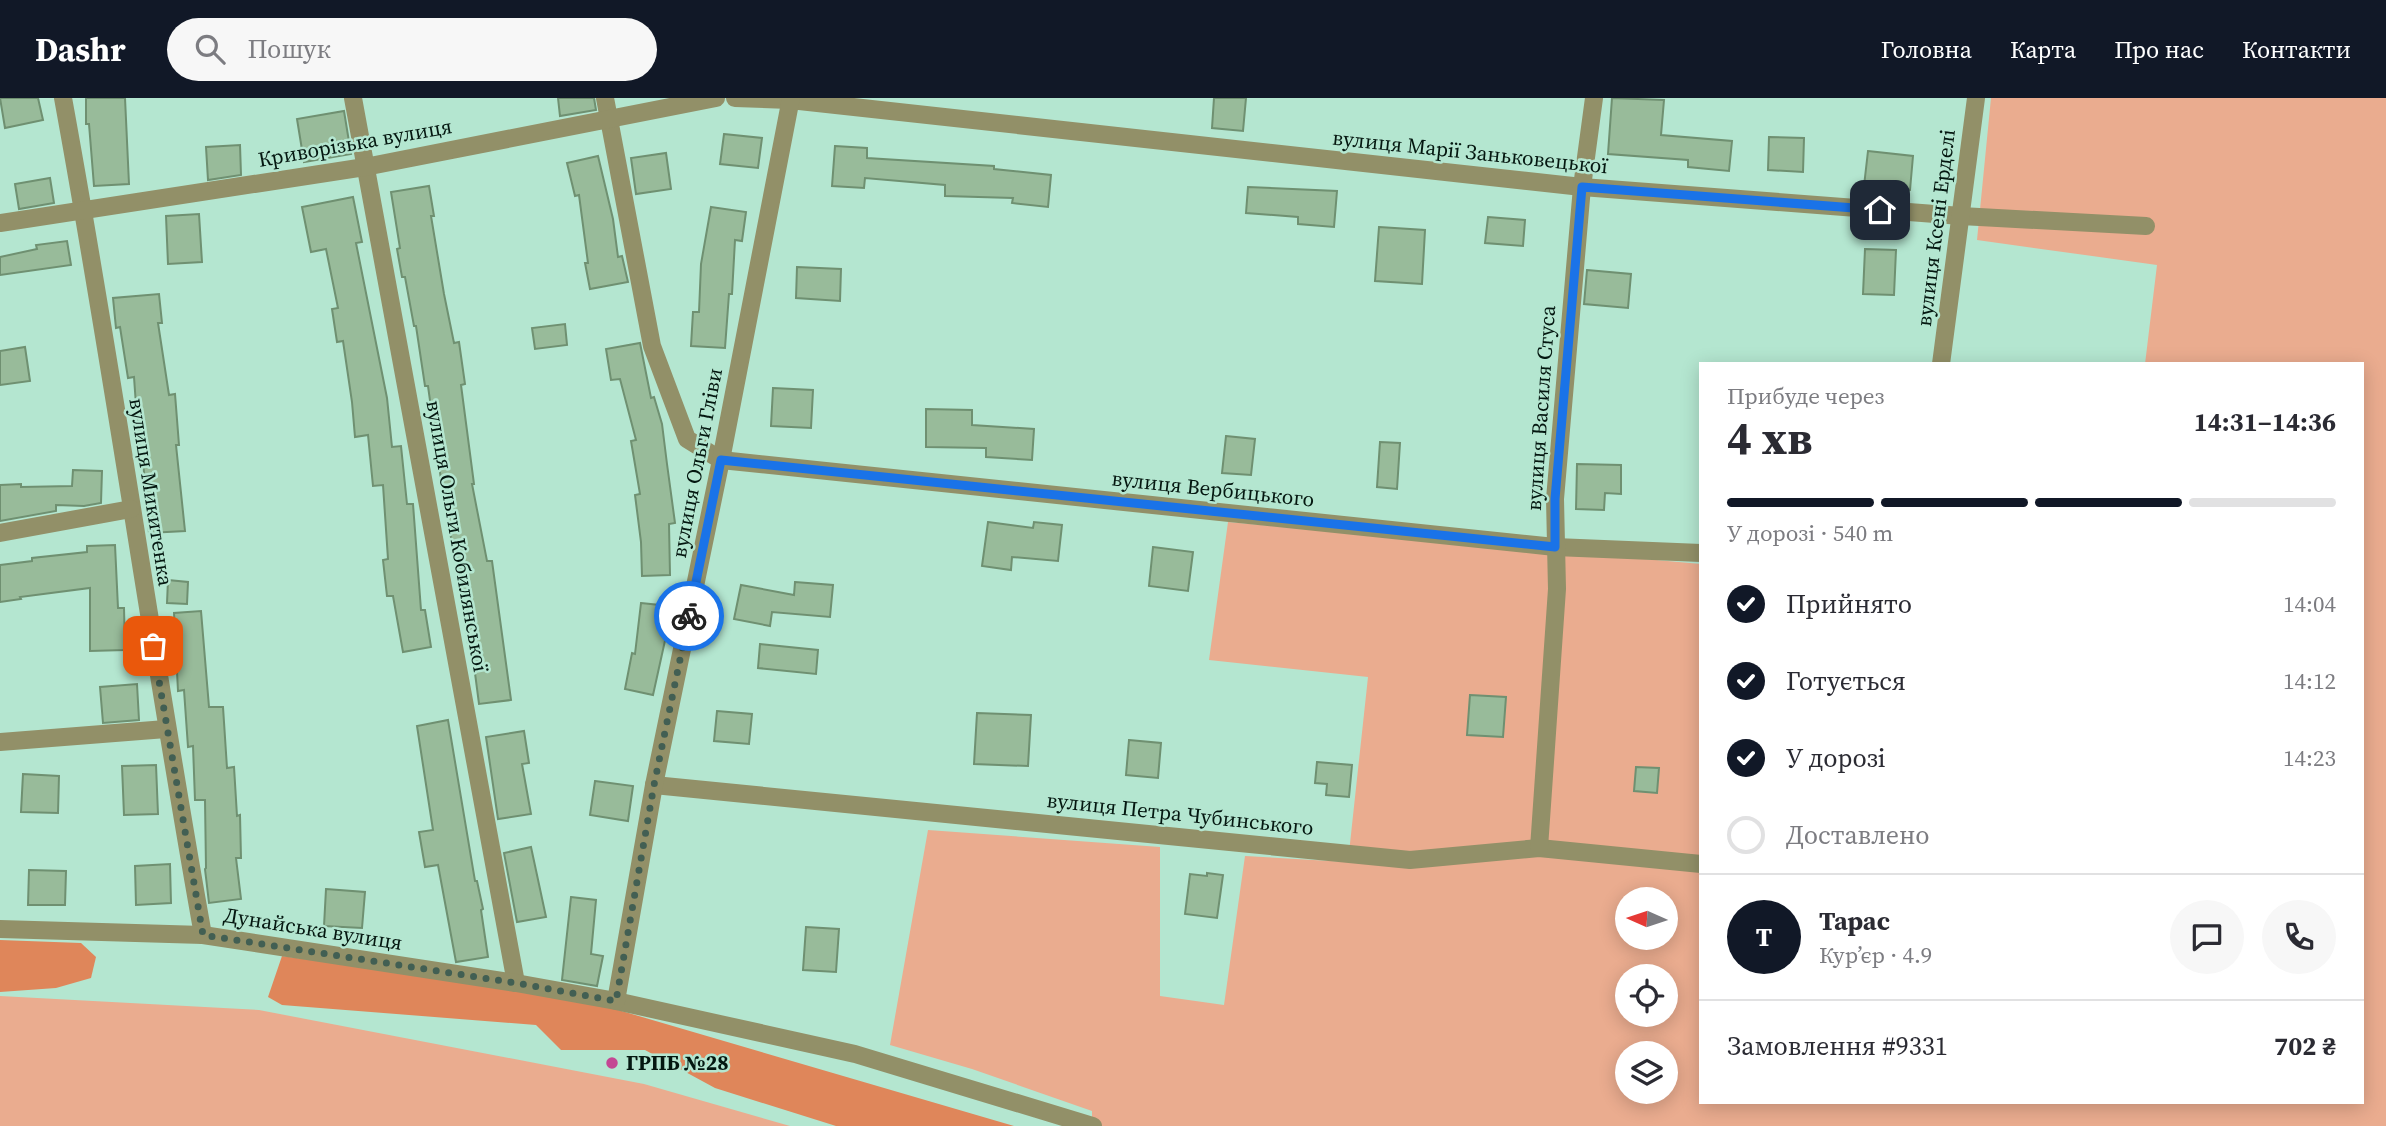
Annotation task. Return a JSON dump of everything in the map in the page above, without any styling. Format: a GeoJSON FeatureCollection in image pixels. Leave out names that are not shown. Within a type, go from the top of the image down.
{"type":"FeatureCollection","features":[{"type":"Feature","properties":{"kind":"street","name":"вулиця Микитенка"},"geometry":{"type":"LineString","coordinates":[[63,98],[84,210],[166,729],[203,935]]}},
{"type":"Feature","properties":{"kind":"street","name":"вулиця Ольги Кобилянської"},"geometry":{"type":"LineString","coordinates":[[353,98],[516,983]]}},
{"type":"Feature","properties":{"kind":"street"},"geometry":{"type":"LineString","coordinates":[[605,98],[653,346],[687,439],[721,460]]}},
{"type":"Feature","properties":{"kind":"street","name":"Криворізька вулиця"},"geometry":{"type":"LineString","coordinates":[[0,223],[365,167],[716,98]]}},
{"type":"Feature","properties":{"kind":"street"},"geometry":{"type":"LineString","coordinates":[[735,98],[790,99]]}},
{"type":"Feature","properties":{"kind":"street","name":"вулиця Василя Стуса"},"geometry":{"type":"LineString","coordinates":[[1539,848],[1557,589],[1555,499],[1582,187],[1594,98]]}},
{"type":"Feature","properties":{"kind":"street","name":"вулиця Ксені Ерделі"},"geometry":{"type":"LineString","coordinates":[[1941,362],[1976,98]]}},
{"type":"Feature","properties":{"kind":"street","name":"вулиця Марії Заньковецької"},"geometry":{"type":"LineString","coordinates":[[790,99],[1582,187],[1961,216],[2146,226]]}},
{"type":"Feature","properties":{"kind":"street","name":"вулиця Ольги Гліви"},"geometry":{"type":"LineString","coordinates":[[616,1001],[654,785],[721,460],[790,99]]}},
{"type":"Feature","properties":{"kind":"street","name":"вулиця Вербицького"},"geometry":{"type":"LineString","coordinates":[[721,460],[1555,547],[1699,553]]}},
{"type":"Feature","properties":{"kind":"street"},"geometry":{"type":"LineString","coordinates":[[0,533],[131,509]]}},
{"type":"Feature","properties":{"kind":"street"},"geometry":{"type":"LineString","coordinates":[[0,743],[166,729]]}},
{"type":"Feature","properties":{"kind":"street","name":"вулиця Петра Чубинського"},"geometry":{"type":"LineString","coordinates":[[654,785],[1410,860],[1539,848],[1699,864]]}},
{"type":"Feature","properties":{"kind":"street","name":"Дунайська вулиця"},"geometry":{"type":"LineString","coordinates":[[0,929],[203,935],[616,1001],[855,1054],[1093,1126]]}},
{"type":"Feature","properties":{"kind":"shaded area"},"geometry":{"type":"Polygon","coordinates":[[[1991,98],[2386,98],[2386,1126],[1092,1126],[1092,1111],[972,1069],[890,1045],[928,830],[1160,847],[1160,996],[1224,1005],[1245,856],[1348,862],[1368,677],[1209,660],[1228,522],[1699,564],[1699,1104],[2364,1104],[2364,362],[2145,362],[2157,265],[1977,240],[1991,98]]]}},
{"type":"Feature","properties":{"kind":"shaded area"},"geometry":{"type":"Polygon","coordinates":[[[0,940],[81,943],[96,957],[91,978],[56,988],[0,992],[0,940]]]}},
{"type":"Feature","properties":{"kind":"shaded area"},"geometry":{"type":"Polygon","coordinates":[[[282,956],[567,995],[1014,1126],[836,1126],[715,1088],[645,1050],[561,1050],[536,1025],[282,1005],[268,997],[282,956]]]}},
{"type":"Feature","properties":{"kind":"shaded area"},"geometry":{"type":"Polygon","coordinates":[[[0,996],[259,1010],[644,1084],[790,1126],[0,1126],[0,996]]]}},
{"type":"Feature","properties":{"kind":"building"},"geometry":{"type":"Polygon","coordinates":[[[0,98],[38,98],[43,120],[5,128],[0,98]]]}},
{"type":"Feature","properties":{"kind":"building"},"geometry":{"type":"Polygon","coordinates":[[[86,98],[125,98],[129,184],[94,186],[89,124],[86,124],[86,98]]]}},
{"type":"Feature","properties":{"kind":"building"},"geometry":{"type":"Polygon","coordinates":[[[558,98],[594,98],[596,110],[560,116],[558,98]]]}},
{"type":"Feature","properties":{"kind":"building"},"geometry":{"type":"Polygon","coordinates":[[[1214,98],[1246,98],[1243,131],[1212,128],[1214,98]]]}},
{"type":"Feature","properties":{"kind":"building"},"geometry":{"type":"Polygon","coordinates":[[[1612,98],[1664,100],[1661,135],[1732,141],[1729,171],[1688,167],[1688,160],[1608,154],[1612,98]]]}},
{"type":"Feature","properties":{"kind":"building"},"geometry":{"type":"Polygon","coordinates":[[[344,111],[351,154],[304,162],[297,119],[344,111]]]}},
{"type":"Feature","properties":{"kind":"building"},"geometry":{"type":"Polygon","coordinates":[[[724,134],[762,138],[758,168],[720,164],[724,134]]]}},
{"type":"Feature","properties":{"kind":"building"},"geometry":{"type":"Polygon","coordinates":[[[1769,137],[1804,138],[1803,172],[1768,170],[1769,137]]]}},
{"type":"Feature","properties":{"kind":"building"},"geometry":{"type":"Polygon","coordinates":[[[240,145],[241,175],[208,180],[206,147],[240,145]]]}},
{"type":"Feature","properties":{"kind":"building"},"geometry":{"type":"Polygon","coordinates":[[[835,146],[867,148],[867,158],[994,166],[994,169],[1051,175],[1048,207],[1012,203],[1013,198],[945,196],[945,185],[865,178],[864,188],[832,186],[835,146]]]}},
{"type":"Feature","properties":{"kind":"building"},"geometry":{"type":"Polygon","coordinates":[[[1868,151],[1913,156],[1910,190],[1864,186],[1868,151]]]}},
{"type":"Feature","properties":{"kind":"building"},"geometry":{"type":"Polygon","coordinates":[[[666,153],[671,189],[636,194],[631,158],[666,153]]]}},
{"type":"Feature","properties":{"kind":"building"},"geometry":{"type":"Polygon","coordinates":[[[598,156],[613,219],[618,257],[622,256],[628,282],[590,289],[579,195],[575,196],[567,163],[598,156]]]}},
{"type":"Feature","properties":{"kind":"building"},"geometry":{"type":"Polygon","coordinates":[[[50,178],[54,203],[19,209],[15,184],[50,178]]]}},
{"type":"Feature","properties":{"kind":"building"},"geometry":{"type":"Polygon","coordinates":[[[429,186],[434,216],[431,216],[444,294],[454,343],[459,342],[465,384],[461,385],[472,484],[487,561],[492,561],[511,700],[479,704],[455,548],[444,501],[428,386],[425,386],[416,326],[397,249],[400,248],[391,192],[429,186]]]}},
{"type":"Feature","properties":{"kind":"building"},"geometry":{"type":"Polygon","coordinates":[[[1248,187],[1337,191],[1334,227],[1298,224],[1298,217],[1246,213],[1248,187]]]}},
{"type":"Feature","properties":{"kind":"building"},"geometry":{"type":"Polygon","coordinates":[[[353,197],[362,242],[356,243],[387,398],[392,447],[401,446],[407,504],[413,504],[421,610],[425,610],[431,647],[403,652],[393,596],[387,596],[383,560],[388,559],[383,485],[373,486],[368,435],[355,437],[343,341],[337,342],[332,309],[338,308],[326,249],[311,252],[302,207],[353,197]]]}},
{"type":"Feature","properties":{"kind":"building"},"geometry":{"type":"Polygon","coordinates":[[[711,207],[746,212],[742,241],[735,240],[725,348],[691,346],[693,312],[699,312],[701,264],[711,207]]]}},
{"type":"Feature","properties":{"kind":"building"},"geometry":{"type":"Polygon","coordinates":[[[199,214],[202,262],[168,264],[166,216],[199,214]]]}},
{"type":"Feature","properties":{"kind":"building"},"geometry":{"type":"Polygon","coordinates":[[[1488,217],[1525,220],[1523,246],[1485,243],[1488,217]]]}},
{"type":"Feature","properties":{"kind":"building"},"geometry":{"type":"Polygon","coordinates":[[[1379,227],[1425,230],[1422,284],[1375,281],[1379,227]]]}},
{"type":"Feature","properties":{"kind":"building"},"geometry":{"type":"Polygon","coordinates":[[[67,241],[71,265],[0,275],[0,257],[37,249],[36,245],[67,241]]]}},
{"type":"Feature","properties":{"kind":"building"},"geometry":{"type":"Polygon","coordinates":[[[1865,249],[1896,250],[1894,295],[1863,294],[1865,249]]]}},
{"type":"Feature","properties":{"kind":"building"},"geometry":{"type":"Polygon","coordinates":[[[797,267],[841,269],[840,301],[796,298],[797,267]]]}},
{"type":"Feature","properties":{"kind":"building"},"geometry":{"type":"Polygon","coordinates":[[[1587,270],[1631,274],[1628,308],[1584,304],[1587,270]]]}},
{"type":"Feature","properties":{"kind":"building"},"geometry":{"type":"Polygon","coordinates":[[[159,294],[162,323],[158,323],[169,395],[175,394],[179,445],[176,445],[185,531],[149,533],[134,377],[128,378],[120,327],[116,328],[113,298],[159,294]]]}},
{"type":"Feature","properties":{"kind":"building"},"geometry":{"type":"Polygon","coordinates":[[[565,324],[567,345],[535,349],[532,328],[565,324]]]}},
{"type":"Feature","properties":{"kind":"building"},"geometry":{"type":"Polygon","coordinates":[[[640,343],[651,398],[654,397],[662,424],[675,523],[669,524],[670,575],[642,576],[635,495],[640,494],[631,441],[636,440],[620,379],[611,380],[606,349],[640,343]]]}},
{"type":"Feature","properties":{"kind":"building"},"geometry":{"type":"Polygon","coordinates":[[[25,347],[30,381],[0,385],[0,351],[25,347]]]}},
{"type":"Feature","properties":{"kind":"building"},"geometry":{"type":"Polygon","coordinates":[[[773,388],[813,390],[811,428],[771,426],[773,388]]]}},
{"type":"Feature","properties":{"kind":"building"},"geometry":{"type":"Polygon","coordinates":[[[926,409],[972,410],[972,425],[1034,429],[1032,460],[986,457],[986,448],[926,447],[926,409]]]}},
{"type":"Feature","properties":{"kind":"building"},"geometry":{"type":"Polygon","coordinates":[[[1226,436],[1255,439],[1251,475],[1222,473],[1226,436]]]}},
{"type":"Feature","properties":{"kind":"building"},"geometry":{"type":"Polygon","coordinates":[[[1380,442],[1400,443],[1397,489],[1377,487],[1380,442]]]}},
{"type":"Feature","properties":{"kind":"building"},"geometry":{"type":"Polygon","coordinates":[[[1577,464],[1621,465],[1621,494],[1605,493],[1604,510],[1576,509],[1577,464]]]}},
{"type":"Feature","properties":{"kind":"building"},"geometry":{"type":"Polygon","coordinates":[[[73,470],[102,471],[101,503],[84,506],[56,505],[56,511],[0,521],[0,485],[72,486],[73,470]]]}},
{"type":"Feature","properties":{"kind":"building"},"geometry":{"type":"Polygon","coordinates":[[[988,522],[1033,528],[1034,522],[1062,525],[1058,561],[1012,557],[1011,570],[982,566],[988,522]]]}},
{"type":"Feature","properties":{"kind":"building"},"geometry":{"type":"Polygon","coordinates":[[[115,545],[118,608],[124,608],[125,650],[90,651],[90,588],[0,602],[0,565],[32,561],[32,558],[87,552],[87,546],[115,545]]]}},
{"type":"Feature","properties":{"kind":"building"},"geometry":{"type":"Polygon","coordinates":[[[1153,547],[1193,552],[1188,591],[1149,586],[1153,547]]]}},
{"type":"Feature","properties":{"kind":"building"},"geometry":{"type":"Polygon","coordinates":[[[168,580],[188,582],[187,604],[167,603],[168,580]]]}},
{"type":"Feature","properties":{"kind":"building"},"geometry":{"type":"Polygon","coordinates":[[[795,582],[833,585],[830,617],[772,612],[770,626],[734,619],[741,585],[794,595],[795,582]]]}},
{"type":"Feature","properties":{"kind":"building"},"geometry":{"type":"Polygon","coordinates":[[[641,603],[669,606],[666,636],[653,695],[625,689],[632,653],[635,654],[641,603]]]}},
{"type":"Feature","properties":{"kind":"building"},"geometry":{"type":"Polygon","coordinates":[[[201,611],[209,707],[223,707],[227,768],[234,767],[237,816],[240,815],[241,858],[236,858],[241,899],[209,903],[205,869],[205,800],[195,800],[193,746],[188,747],[184,690],[178,691],[174,613],[201,611]]]}},
{"type":"Feature","properties":{"kind":"building"},"geometry":{"type":"Polygon","coordinates":[[[760,644],[818,650],[816,674],[758,668],[760,644]]]}},
{"type":"Feature","properties":{"kind":"building"},"geometry":{"type":"Polygon","coordinates":[[[137,684],[139,720],[103,723],[100,687],[137,684]]]}},
{"type":"Feature","properties":{"kind":"building"},"geometry":{"type":"Polygon","coordinates":[[[1470,695],[1506,697],[1503,737],[1467,735],[1470,695]]]}},
{"type":"Feature","properties":{"kind":"building"},"geometry":{"type":"Polygon","coordinates":[[[717,711],[752,714],[749,744],[714,741],[717,711]]]}},
{"type":"Feature","properties":{"kind":"building"},"geometry":{"type":"Polygon","coordinates":[[[977,713],[1031,715],[1028,766],[974,764],[977,713]]]}},
{"type":"Feature","properties":{"kind":"building"},"geometry":{"type":"Polygon","coordinates":[[[448,720],[475,881],[483,909],[488,957],[456,962],[438,865],[425,867],[419,832],[433,830],[417,726],[448,720]]]}},
{"type":"Feature","properties":{"kind":"building"},"geometry":{"type":"Polygon","coordinates":[[[524,731],[529,763],[522,764],[531,814],[498,819],[486,737],[524,731]]]}},
{"type":"Feature","properties":{"kind":"building"},"geometry":{"type":"Polygon","coordinates":[[[1129,740],[1161,743],[1158,778],[1126,775],[1129,740]]]}},
{"type":"Feature","properties":{"kind":"building"},"geometry":{"type":"Polygon","coordinates":[[[1317,762],[1352,765],[1349,797],[1326,795],[1327,784],[1315,783],[1317,762]]]}},
{"type":"Feature","properties":{"kind":"building"},"geometry":{"type":"Polygon","coordinates":[[[156,765],[158,814],[124,815],[122,766],[156,765]]]}},
{"type":"Feature","properties":{"kind":"building"},"geometry":{"type":"Polygon","coordinates":[[[1636,767],[1659,768],[1657,793],[1634,791],[1636,767]]]}},
{"type":"Feature","properties":{"kind":"building"},"geometry":{"type":"Polygon","coordinates":[[[23,774],[59,776],[58,813],[21,812],[23,774]]]}},
{"type":"Feature","properties":{"kind":"building"},"geometry":{"type":"Polygon","coordinates":[[[595,781],[633,786],[628,821],[590,815],[595,781]]]}},
{"type":"Feature","properties":{"kind":"building"},"geometry":{"type":"Polygon","coordinates":[[[531,847],[546,917],[517,922],[504,853],[531,847]]]}},
{"type":"Feature","properties":{"kind":"building"},"geometry":{"type":"Polygon","coordinates":[[[170,864],[171,903],[136,905],[135,866],[170,864]]]}},
{"type":"Feature","properties":{"kind":"building"},"geometry":{"type":"Polygon","coordinates":[[[29,870],[66,871],[65,905],[28,905],[29,870]]]}},
{"type":"Feature","properties":{"kind":"building"},"geometry":{"type":"Polygon","coordinates":[[[1207,873],[1223,875],[1217,918],[1185,914],[1190,874],[1207,876],[1207,873]]]}},
{"type":"Feature","properties":{"kind":"building"},"geometry":{"type":"Polygon","coordinates":[[[326,889],[365,892],[362,928],[324,926],[326,889]]]}},
{"type":"Feature","properties":{"kind":"building"},"geometry":{"type":"Polygon","coordinates":[[[571,897],[596,900],[591,954],[603,956],[597,986],[562,980],[571,897]]]}},
{"type":"Feature","properties":{"kind":"building"},"geometry":{"type":"Polygon","coordinates":[[[806,927],[839,929],[836,972],[803,970],[806,927]]]}},
{"type":"Feature","properties":{"kind":"way so far"},"geometry":{"type":"LineString","coordinates":[[153,646],[203,935],[616,1001],[654,785],[689,616]]}},
{"type":"Feature","properties":{"kind":"place","name":"ГРПБ №28"},"geometry":{"type":"Point","coordinates":[612,1063]}},
{"type":"Feature","properties":{"kind":"route"},"geometry":{"type":"LineString","coordinates":[[689,616],[721,460],[1555,547],[1555,499],[1582,187],[1880,210]]}}]}
